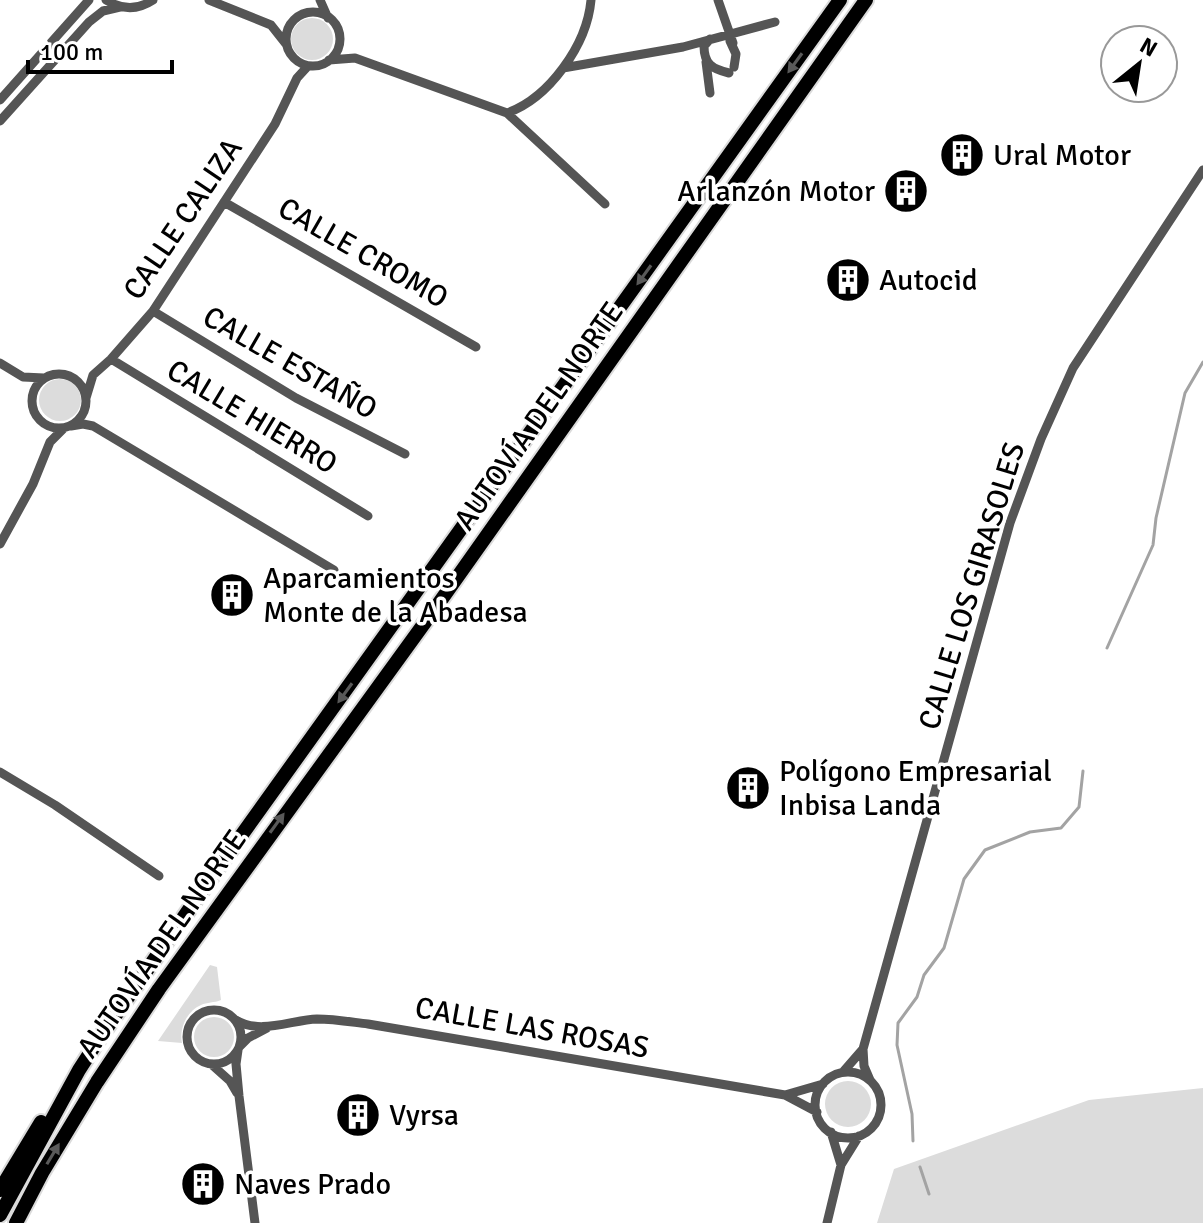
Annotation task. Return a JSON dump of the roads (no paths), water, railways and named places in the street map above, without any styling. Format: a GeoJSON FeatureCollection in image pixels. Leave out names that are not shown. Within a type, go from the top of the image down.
{"type":"FeatureCollection","features":[{"type":"Feature","properties":{"kind":"highway","name":"AUTOVÍA DEL NORTE"},"geometry":{"type":"LineString","coordinates":[[0,1215],[79,1070],[213,875],[840,0]]}},
{"type":"Feature","properties":{"kind":"highway","name":"AUTOVÍA DEL NORTE"},"geometry":{"type":"LineString","coordinates":[[16,1223],[53,1155],[118,1050],[254,854],[439,603],[866,0]]}},
{"type":"Feature","properties":{"kind":"highway"},"geometry":{"type":"LineString","coordinates":[[0,1190],[34,1132],[79,1070]]}},
{"type":"Feature","properties":{"kind":"street"},"geometry":{"type":"LineString","coordinates":[[0,100],[89,0]]}},
{"type":"Feature","properties":{"kind":"street"},"geometry":{"type":"LineString","coordinates":[[106,0],[120,7]]}},
{"type":"Feature","properties":{"kind":"street"},"geometry":{"type":"LineString","coordinates":[[0,121],[89,22],[103,11],[137,7],[153,0]]}},
{"type":"Feature","properties":{"kind":"street"},"geometry":{"type":"LineString","coordinates":[[209,0],[271,25],[293,57],[297,78]]}},
{"type":"Feature","properties":{"kind":"street"},"geometry":{"type":"LineString","coordinates":[[286,44],[286,34],[297,18],[318,0],[336,27],[339,39],[355,58]]}},
{"type":"Feature","properties":{"kind":"street"},"geometry":{"type":"LineString","coordinates":[[507,113],[528,106],[563,68],[578,46],[591,0]]}},
{"type":"Feature","properties":{"kind":"street"},"geometry":{"type":"LineString","coordinates":[[683,47],[696,49],[714,69],[731,70],[736,54],[718,0]]}},
{"type":"Feature","properties":{"kind":"street"},"geometry":{"type":"LineString","coordinates":[[271,25],[315,13],[328,18]]}},
{"type":"Feature","properties":{"kind":"street"},"geometry":{"type":"LineString","coordinates":[[563,68],[683,47],[713,38],[731,38],[775,22]]}},
{"type":"Feature","properties":{"kind":"street"},"geometry":{"type":"LineString","coordinates":[[710,93],[704,46],[713,38]]}},
{"type":"Feature","properties":{"kind":"street"},"geometry":{"type":"LineString","coordinates":[[293,57],[308,66],[317,66],[336,53],[339,39]]}},
{"type":"Feature","properties":{"kind":"street"},"geometry":{"type":"LineString","coordinates":[[578,46],[585,57],[594,63]]}},
{"type":"Feature","properties":{"kind":"street"},"geometry":{"type":"LineString","coordinates":[[329,60],[355,58],[507,113],[605,204]]}},
{"type":"Feature","properties":{"kind":"street","name":"CALLE CALIZA"},"geometry":{"type":"LineString","coordinates":[[93,375],[153,311],[275,124],[297,78],[308,66]]}},
{"type":"Feature","properties":{"kind":"street","name":"CALLE LOS GIRASOLES"},"geometry":{"type":"LineString","coordinates":[[870,1080],[864,1066],[863,1049],[1010,523],[1041,439],[1073,368],[1203,170]]}},
{"type":"Feature","properties":{"kind":"street","name":"CALLE CROMO"},"geometry":{"type":"LineString","coordinates":[[224,202],[476,347]]}},
{"type":"Feature","properties":{"kind":"street","name":"CALLE ESTAÑO"},"geometry":{"type":"LineString","coordinates":[[153,311],[296,398],[405,454]]}},
{"type":"Feature","properties":{"kind":"street","name":"CALLE HIERRO"},"geometry":{"type":"LineString","coordinates":[[111,359],[368,516]]}},
{"type":"Feature","properties":{"kind":"street"},"geometry":{"type":"LineString","coordinates":[[0,363],[23,377],[93,375],[82,416],[50,442],[33,484],[0,544]]}},
{"type":"Feature","properties":{"kind":"street"},"geometry":{"type":"LineString","coordinates":[[69,376],[82,387],[93,426]]}},
{"type":"Feature","properties":{"kind":"street"},"geometry":{"type":"LineString","coordinates":[[23,377],[32,397]]}},
{"type":"Feature","properties":{"kind":"street"},"geometry":{"type":"LineString","coordinates":[[45,377],[36,386],[32,407],[50,442]]}},
{"type":"Feature","properties":{"kind":"street"},"geometry":{"type":"LineString","coordinates":[[39,420],[53,428],[93,426],[334,570]]}},
{"type":"Feature","properties":{"kind":"street"},"geometry":{"type":"LineString","coordinates":[[0,772],[55,805],[159,876]]}},
{"type":"Feature","properties":{"kind":"street"},"geometry":{"type":"LineString","coordinates":[[239,1096],[230,1081],[193,1053],[187,1036],[189,1027],[201,1013],[210,1010],[228,1013],[240,1028],[236,1064],[255,1223]]}},
{"type":"Feature","properties":{"kind":"street","name":"CALLE LAS ROSAS"},"geometry":{"type":"LineString","coordinates":[[236,1020],[244,1025],[270,1026],[318,1019],[341,1020],[785,1095],[817,1112]]}},
{"type":"Feature","properties":{"kind":"street","name":"CALLE LAS ROSAS"},"geometry":{"type":"LineString","coordinates":[[239,1048],[248,1038],[270,1026]]}},
{"type":"Feature","properties":{"kind":"street"},"geometry":{"type":"LineString","coordinates":[[211,1064],[227,1061],[239,1048]]}},
{"type":"Feature","properties":{"kind":"street","name":"CALLE LOS GIRASOLES"},"geometry":{"type":"LineString","coordinates":[[843,1072],[863,1049]]}},
{"type":"Feature","properties":{"kind":"street"},"geometry":{"type":"LineString","coordinates":[[827,1223],[841,1165],[859,1136],[873,1127],[881,1108],[881,1098],[870,1080],[858,1073],[843,1072],[829,1078],[818,1093],[817,1112],[831,1132],[841,1165]]}},
{"type":"Feature","properties":{"kind":"street","name":"CALLE LAS ROSAS"},"geometry":{"type":"LineString","coordinates":[[785,1095],[823,1084]]}},
{"type":"Feature","properties":{"kind":"street"},"geometry":{"type":"LineString","coordinates":[[831,1132],[839,1136],[859,1136]]}},
{"type":"Feature","properties":{"kind":"waterway"},"geometry":{"type":"LineString","coordinates":[[1107,648],[1153,545],[1156,518],[1185,393],[1203,362]]}},
{"type":"Feature","properties":{"kind":"waterway"},"geometry":{"type":"LineString","coordinates":[[913,1141],[912,1114],[897,1045],[898,1023],[917,997],[924,975],[944,948],[964,879],[985,850],[1030,832],[1061,828],[1079,807],[1083,771]]}},
{"type":"Feature","properties":{"kind":"waterway"},"geometry":{"type":"LineString","coordinates":[[920,1167],[929,1194]]}},
{"type":"Feature","properties":{"kind":"place","name":"Ural Motor"},"geometry":{"type":"Point","coordinates":[962,155]}},
{"type":"Feature","properties":{"kind":"place","name":"Arlanzón Motor"},"geometry":{"type":"Point","coordinates":[906,191]}},
{"type":"Feature","properties":{"kind":"place","name":"Autocid"},"geometry":{"type":"Point","coordinates":[848,280]}},
{"type":"Feature","properties":{"kind":"place","name":"Aparcamientos Monte de la Abadesa"},"geometry":{"type":"Point","coordinates":[232,595]}},
{"type":"Feature","properties":{"kind":"place","name":"Polígono Empresarial Inbisa Landa"},"geometry":{"type":"Point","coordinates":[748,788]}},
{"type":"Feature","properties":{"kind":"place","name":"Vyrsa"},"geometry":{"type":"Point","coordinates":[358,1115]}},
{"type":"Feature","properties":{"kind":"place","name":"Naves Prado"},"geometry":{"type":"Point","coordinates":[203,1184]}}]}
